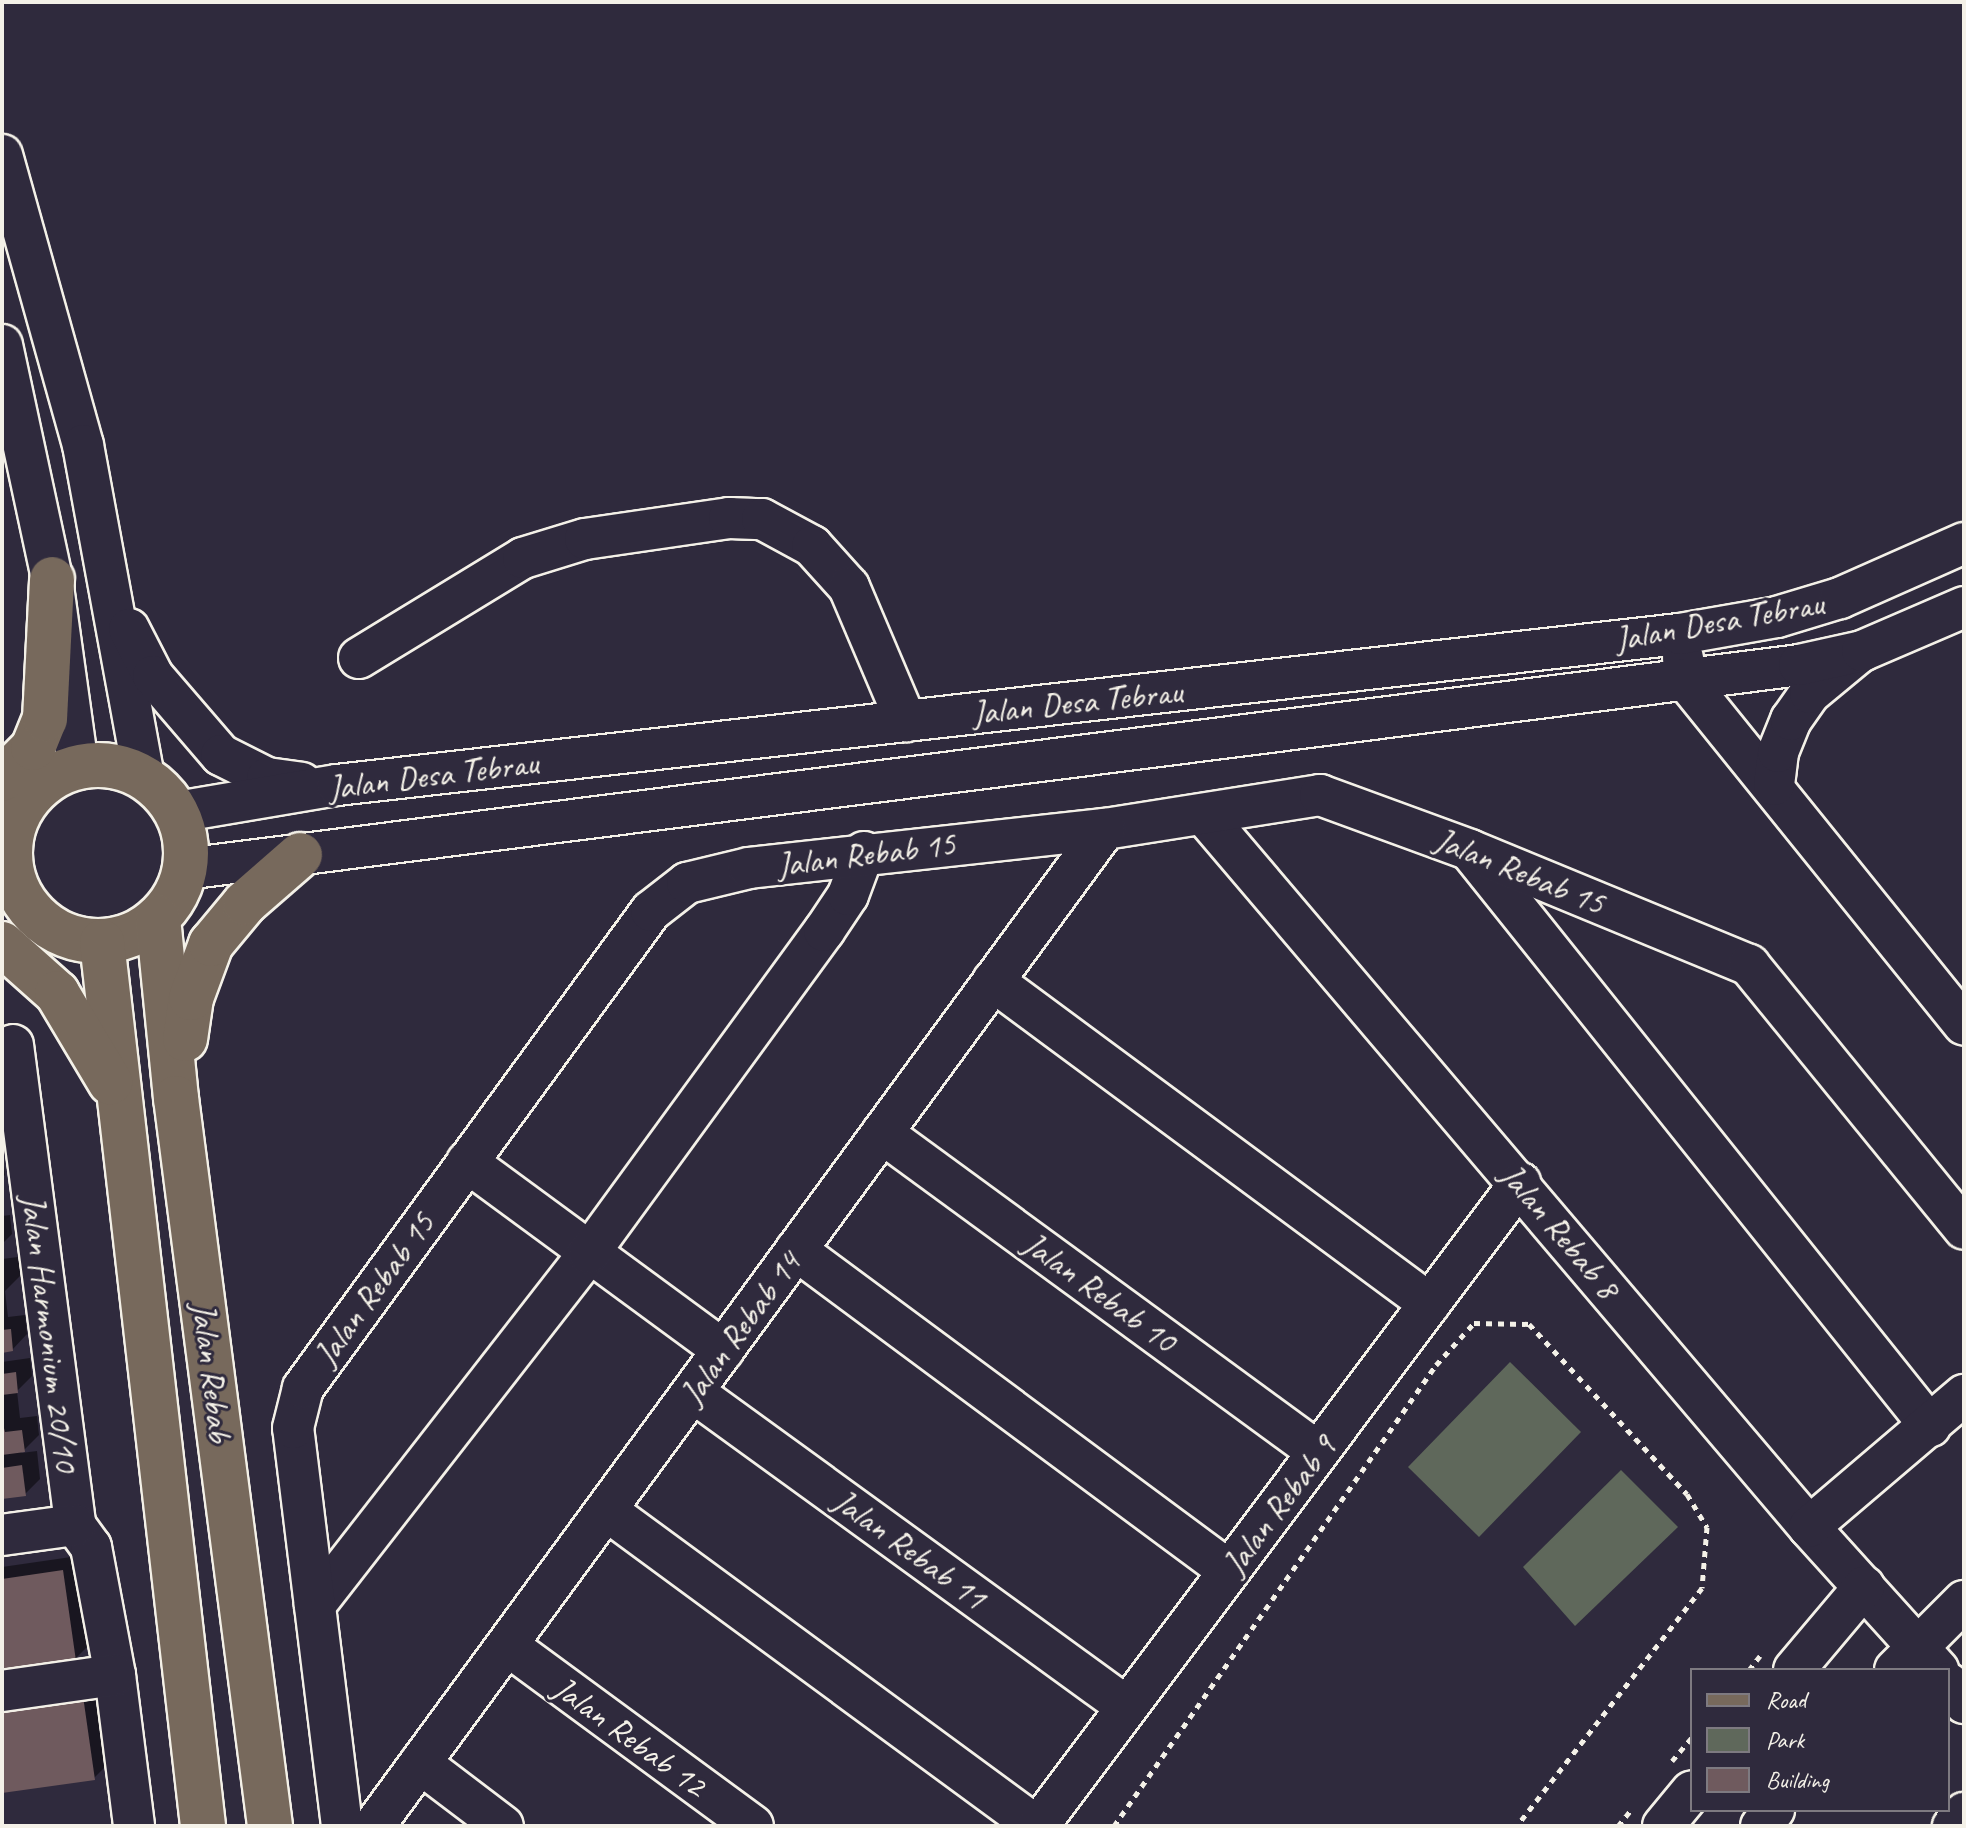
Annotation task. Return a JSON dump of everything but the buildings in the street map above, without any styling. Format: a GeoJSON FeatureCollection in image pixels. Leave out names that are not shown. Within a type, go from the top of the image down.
{"type":"FeatureCollection","features":[{"type":"Feature","properties":{"kind":"main road"},"geometry":{"type":"LineString","coordinates":[[7,803],[78,766],[101,763],[144,777],[177,812],[184,831],[185,869],[158,918],[141,930],[102,942],[83,941],[48,927],[8,882],[10,838],[7,803],[45,719],[52,579]]}},
{"type":"Feature","properties":{"kind":"main road"},"geometry":{"type":"LineString","coordinates":[[176,1098],[191,998],[211,944],[245,903],[300,855]]}},
{"type":"Feature","properties":{"kind":"main road","name":"Jalan Rebab"},"geometry":{"type":"LineString","coordinates":[[158,918],[176,1098],[270,1826]]}},
{"type":"Feature","properties":{"kind":"main road"},"geometry":{"type":"LineString","coordinates":[[102,942],[203,1826]]}},
{"type":"Feature","properties":{"kind":"main road"},"geometry":{"type":"LineString","coordinates":[[2,944],[57,993],[119,1098]]}},
{"type":"Feature","properties":{"kind":"street"},"geometry":{"type":"LineString","coordinates":[[2,155],[83,445],[144,777]]}},
{"type":"Feature","properties":{"kind":"street"},"geometry":{"type":"LineString","coordinates":[[2,345],[52,579],[78,766]]}},
{"type":"Feature","properties":{"kind":"street"},"geometry":{"type":"LineString","coordinates":[[359,658],[523,558],[585,539],[729,518],[762,519],[812,546],[849,587],[906,721]]}},
{"type":"Feature","properties":{"kind":"street","name":"Jalan Desa Tebrau"},"geometry":{"type":"LineString","coordinates":[[177,812],[337,785],[1680,634],[1777,617],[1840,598],[1964,543]]}},
{"type":"Feature","properties":{"kind":"street"},"geometry":{"type":"LineString","coordinates":[[111,593],[153,676],[221,755],[267,778],[337,785]]}},
{"type":"Feature","properties":{"kind":"street","name":"Jalan Desa Tebrau"},"geometry":{"type":"LineString","coordinates":[[185,869],[1799,665],[1862,651],[1964,607]]}},
{"type":"Feature","properties":{"kind":"street"},"geometry":{"type":"LineString","coordinates":[[1680,634],[1685,679],[1774,785],[1964,1025]]}},
{"type":"Feature","properties":{"kind":"street"},"geometry":{"type":"LineString","coordinates":[[1774,785],[1778,752],[1791,720],[1810,693],[1862,651]]}},
{"type":"Feature","properties":{"kind":"street","name":"Jalan Rebab 15"},"geometry":{"type":"LineString","coordinates":[[342,1826],[293,1428],[303,1388],[467,1162],[663,902],[687,883],[749,868],[864,852],[1105,829],[1205,816],[1320,795],[1470,850],[1749,965],[1964,1229]]}},
{"type":"Feature","properties":{"kind":"street","name":"Jalan Rebab 8"},"geometry":{"type":"LineString","coordinates":[[1205,816],[1520,1183],[1809,1527],[1864,1587],[1916,1661]]}},
{"type":"Feature","properties":{"kind":"street","name":"Jalan Rebab 14"},"geometry":{"type":"LineString","coordinates":[[374,1826],[1105,829]]}},
{"type":"Feature","properties":{"kind":"street"},"geometry":{"type":"LineString","coordinates":[[1470,850],[1930,1426]]}},
{"type":"Feature","properties":{"kind":"street"},"geometry":{"type":"LineString","coordinates":[[315,1605],[589,1253],[824,931],[848,895],[864,852]]}},
{"type":"Feature","properties":{"kind":"street"},"geometry":{"type":"LineString","coordinates":[[993,981],[1430,1304]]}},
{"type":"Feature","properties":{"kind":"street","name":"Jalan Harmonium 20/10"},"geometry":{"type":"LineString","coordinates":[[13,1045],[75,1525]]}},
{"type":"Feature","properties":{"kind":"street","name":"Jalan Rebab 10"},"geometry":{"type":"LineString","coordinates":[[882,1133],[1318,1452]]}},
{"type":"Feature","properties":{"kind":"street"},"geometry":{"type":"LineString","coordinates":[[467,1162],[723,1350]]}},
{"type":"Feature","properties":{"kind":"street","name":"Jalan Rebab 9"},"geometry":{"type":"LineString","coordinates":[[1037,1826],[1520,1183]]}},
{"type":"Feature","properties":{"kind":"street"},"geometry":{"type":"LineString","coordinates":[[796,1250],[1229,1571]]}},
{"type":"Feature","properties":{"kind":"street","name":"Jalan Rebab 11"},"geometry":{"type":"LineString","coordinates":[[693,1392],[1127,1707]]}},
{"type":"Feature","properties":{"kind":"street"},"geometry":{"type":"LineString","coordinates":[[1809,1527],[1964,1395]]}},
{"type":"Feature","properties":{"kind":"street"},"geometry":{"type":"LineString","coordinates":[[606,1510],[1037,1826]]}},
{"type":"Feature","properties":{"kind":"street"},"geometry":{"type":"LineString","coordinates":[[2,1535],[75,1525],[91,1547],[115,1675],[134,1826]]}},
{"type":"Feature","properties":{"kind":"street"},"geometry":{"type":"LineString","coordinates":[[1796,1668],[1864,1587]]}},
{"type":"Feature","properties":{"kind":"street"},"geometry":{"type":"LineString","coordinates":[[1916,1661],[1964,1601]]}},
{"type":"Feature","properties":{"kind":"street","name":"Jalan Rebab 12"},"geometry":{"type":"LineString","coordinates":[[507,1645],[753,1826]]}},
{"type":"Feature","properties":{"kind":"street"},"geometry":{"type":"LineString","coordinates":[[2,1691],[115,1675]]}},
{"type":"Feature","properties":{"kind":"street"},"geometry":{"type":"LineString","coordinates":[[1950,1686],[1964,1703]]}},
{"type":"Feature","properties":{"kind":"street"},"geometry":{"type":"LineString","coordinates":[[420,1763],[503,1826]]}},
{"type":"Feature","properties":{"kind":"street"},"geometry":{"type":"LineString","coordinates":[[1663,1826],[1690,1793]]}},
{"type":"Feature","properties":{"kind":"street"},"geometry":{"type":"LineString","coordinates":[[1953,1826],[1964,1813]]}},
{"type":"Feature","properties":{"kind":"path"},"geometry":{"type":"LineString","coordinates":[[1114,1826],[1436,1365],[1474,1323],[1529,1324],[1687,1494],[1707,1527],[1702,1588],[1517,1826]]}},
{"type":"Feature","properties":{"kind":"green space"},"geometry":{"type":"Polygon","coordinates":[[[1510,1362],[1581,1432],[1479,1537],[1408,1467],[1510,1362]]]}},
{"type":"Feature","properties":{"kind":"green space"},"geometry":{"type":"Polygon","coordinates":[[[1621,1470],[1678,1527],[1575,1626],[1523,1567],[1621,1470]]]}}]}
